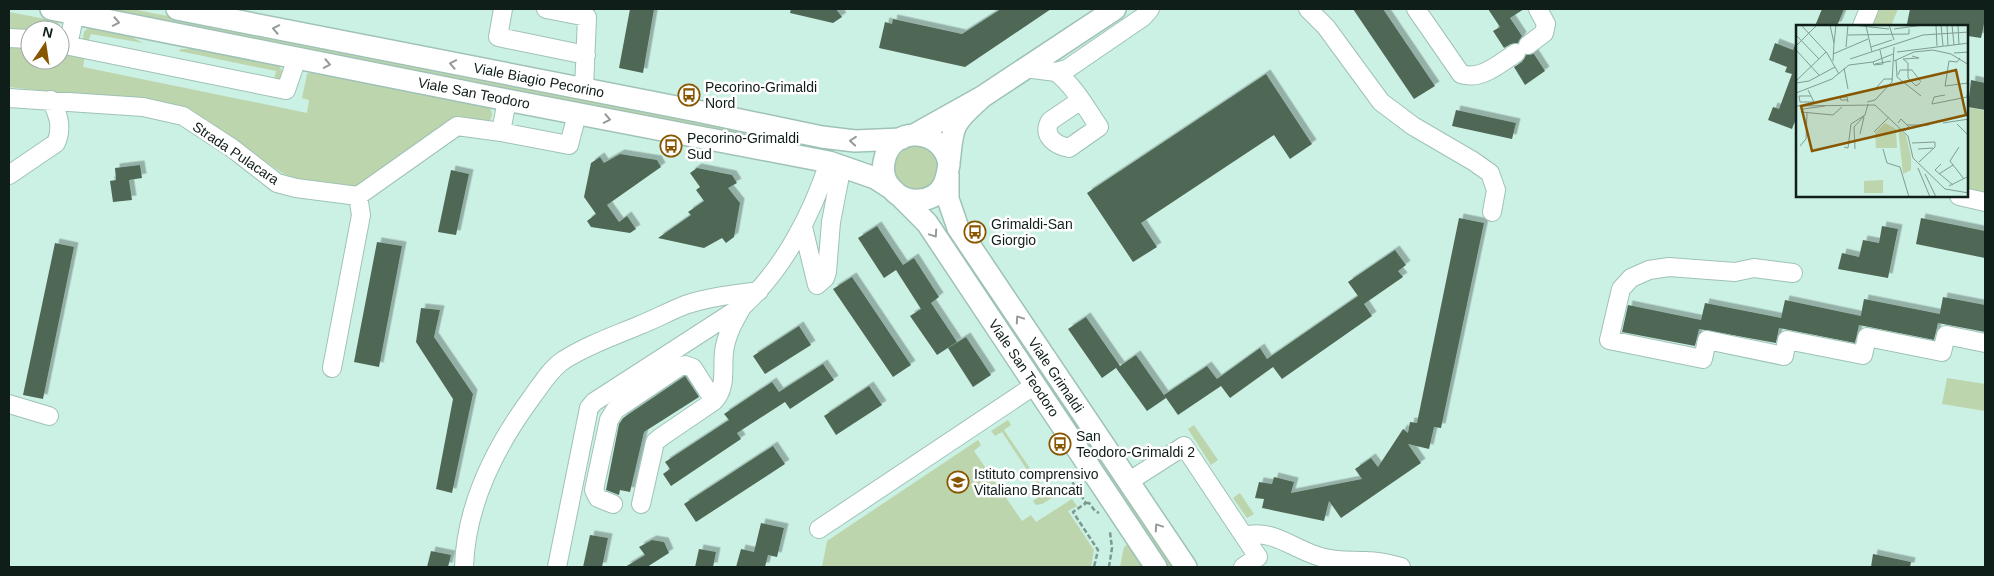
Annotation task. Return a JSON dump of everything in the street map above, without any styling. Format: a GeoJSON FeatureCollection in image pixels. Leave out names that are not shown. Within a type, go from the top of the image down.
{"type":"FeatureCollection","features":[{"type":"Feature","properties":{"kind":"main road","name":"Viale San Teodoro"},"geometry":{"type":"LineString","coordinates":[[51,9],[835,164],[875,178],[897,193],[926,223],[1156,567]]}},
{"type":"Feature","properties":{"kind":"main road","name":"Viale Biagio Pecorino"},"geometry":{"type":"LineString","coordinates":[[177,9],[822,137],[855,141],[907,137]]}},
{"type":"Feature","properties":{"kind":"main road"},"geometry":{"type":"LineString","coordinates":[[907,137],[926,137],[938,143],[946,153],[949,170],[944,186],[931,197],[919,200],[897,193],[885,178],[884,162],[889,150],[907,137],[982,97],[1115,9]]}},
{"type":"Feature","properties":{"kind":"main road","name":"Viale Grimaldi"},"geometry":{"type":"LineString","coordinates":[[982,97],[957,123],[949,150],[948,199],[958,228],[1186,567]]}},
{"type":"Feature","properties":{"kind":"street"},"geometry":{"type":"LineString","coordinates":[[503,9],[498,38],[586,55]]}},
{"type":"Feature","properties":{"kind":"street"},"geometry":{"type":"LineString","coordinates":[[546,9],[587,17],[584,89]]}},
{"type":"Feature","properties":{"kind":"street"},"geometry":{"type":"LineString","coordinates":[[1025,68],[1056,72],[1067,69],[1143,16],[1150,9]]}},
{"type":"Feature","properties":{"kind":"street"},"geometry":{"type":"LineString","coordinates":[[1308,9],[1326,27],[1381,102],[1414,126],[1490,173],[1496,190],[1492,212]]}},
{"type":"Feature","properties":{"kind":"street"},"geometry":{"type":"LineString","coordinates":[[1416,9],[1461,74],[1468,76],[1480,75],[1544,33],[1546,24],[1538,9]]}},
{"type":"Feature","properties":{"kind":"street"},"geometry":{"type":"LineString","coordinates":[[1862,25],[1868,9]]}},
{"type":"Feature","properties":{"kind":"street"},"geometry":{"type":"LineString","coordinates":[[70,28],[75,13]]}},
{"type":"Feature","properties":{"kind":"street"},"geometry":{"type":"LineString","coordinates":[[70,46],[286,90],[298,58]]}},
{"type":"Feature","properties":{"kind":"street"},"geometry":{"type":"LineString","coordinates":[[1056,72],[1068,82],[1081,100]]}},
{"type":"Feature","properties":{"kind":"street","name":"Strada Pulacara"},"geometry":{"type":"LineString","coordinates":[[9,98],[143,108],[183,116],[232,148],[277,183],[296,188],[358,196]]}},
{"type":"Feature","properties":{"kind":"street"},"geometry":{"type":"LineString","coordinates":[[9,175],[56,143],[60,125],[58,112],[51,100]]}},
{"type":"Feature","properties":{"kind":"street"},"geometry":{"type":"LineString","coordinates":[[501,132],[507,100]]}},
{"type":"Feature","properties":{"kind":"street"},"geometry":{"type":"LineString","coordinates":[[332,368],[361,215],[358,196],[457,126],[569,144],[577,114]]}},
{"type":"Feature","properties":{"kind":"street"},"geometry":{"type":"LineString","coordinates":[[557,567],[589,408],[594,402],[744,305],[759,291],[803,227],[835,164]]}},
{"type":"Feature","properties":{"kind":"street"},"geometry":{"type":"LineString","coordinates":[[803,227],[817,285],[825,278],[827,272],[835,164]]}},
{"type":"Feature","properties":{"kind":"street"},"geometry":{"type":"LineString","coordinates":[[1968,198],[1985,202]]}},
{"type":"Feature","properties":{"kind":"street"},"geometry":{"type":"LineString","coordinates":[[1793,273],[1754,268],[1735,272],[1669,267],[1649,270],[1631,278],[1621,289],[1609,340],[1703,358],[1707,340],[1784,356],[1787,340],[1863,355],[1867,337],[1942,352],[1946,335],[1985,343]]}},
{"type":"Feature","properties":{"kind":"street"},"geometry":{"type":"LineString","coordinates":[[464,567],[472,514],[481,486],[497,450],[523,408],[540,385],[562,361],[600,341],[685,306],[702,300],[759,291]]}},
{"type":"Feature","properties":{"kind":"street"},"geometry":{"type":"LineString","coordinates":[[640,504],[655,442],[714,401],[722,389],[724,350],[731,327],[744,305]]}},
{"type":"Feature","properties":{"kind":"street"},"geometry":{"type":"LineString","coordinates":[[613,504],[598,498],[594,490],[611,414],[684,365],[693,368],[714,401]]}},
{"type":"Feature","properties":{"kind":"street"},"geometry":{"type":"LineString","coordinates":[[819,528],[1035,385]]}},
{"type":"Feature","properties":{"kind":"street"},"geometry":{"type":"LineString","coordinates":[[9,404],[49,416]]}},
{"type":"Feature","properties":{"kind":"street"},"geometry":{"type":"LineString","coordinates":[[1128,482],[1184,446],[1258,557],[1242,567]]}},
{"type":"Feature","properties":{"kind":"street"},"geometry":{"type":"LineString","coordinates":[[1244,536],[1266,534],[1319,557],[1333,560],[1366,561],[1401,567]]}},
{"type":"Feature","properties":{"kind":"path"},"geometry":{"type":"LineString","coordinates":[[1064,470],[1086,503],[1089,503],[1092,508]]}},
{"type":"Feature","properties":{"kind":"path"},"geometry":{"type":"LineString","coordinates":[[1086,503],[1073,512],[1098,550],[1094,567]]}},
{"type":"Feature","properties":{"kind":"green space"},"geometry":{"type":"Polygon","coordinates":[[[95,9],[132,9],[808,142],[810,146],[809,148],[95,9]]]}},
{"type":"Feature","properties":{"kind":"green space"},"geometry":{"type":"Polygon","coordinates":[[[1873,9],[1898,9],[1891,25],[1867,25],[1873,9]]]}},
{"type":"Feature","properties":{"kind":"green space"},"geometry":{"type":"Polygon","coordinates":[[[9,12],[51,20],[20,20],[20,30],[9,32],[9,12]]]}},
{"type":"Feature","properties":{"kind":"green space"},"geometry":{"type":"Polygon","coordinates":[[[88,28],[130,36],[143,43],[91,34],[87,45],[82,42],[84,32],[88,28]]]}},
{"type":"Feature","properties":{"kind":"green space"},"geometry":{"type":"Polygon","coordinates":[[[20,45],[20,70],[70,70],[70,53],[85,56],[83,67],[307,113],[309,100],[302,98],[307,74],[312,71],[487,107],[491,110],[492,115],[490,121],[486,122],[458,117],[364,185],[356,188],[297,180],[284,174],[221,132],[141,102],[9,87],[9,46],[20,45]]]}},
{"type":"Feature","properties":{"kind":"green space"},"geometry":{"type":"Polygon","coordinates":[[[180,49],[200,49],[279,66],[283,72],[279,80],[274,80],[276,71],[179,51],[180,49]]]}},
{"type":"Feature","properties":{"kind":"green space"},"geometry":{"type":"Polygon","coordinates":[[[1969,107],[1985,111],[1985,198],[1969,193],[1969,107]]]}},
{"type":"Feature","properties":{"kind":"green space"},"geometry":{"type":"Polygon","coordinates":[[[918,144],[927,146],[940,160],[933,186],[915,191],[905,187],[898,181],[894,175],[893,168],[898,156],[910,147],[918,144]]]}},
{"type":"Feature","properties":{"kind":"green space"},"geometry":{"type":"Polygon","coordinates":[[[953,236],[1176,567],[1166,567],[948,240],[953,236]]]}},
{"type":"Feature","properties":{"kind":"green space"},"geometry":{"type":"Polygon","coordinates":[[[1947,378],[1985,384],[1985,411],[1942,404],[1947,378]]]}},
{"type":"Feature","properties":{"kind":"green space"},"geometry":{"type":"Polygon","coordinates":[[[1008,420],[1011,425],[1004,430],[1046,492],[1054,486],[1057,490],[1055,496],[1042,504],[1036,505],[1033,501],[1043,494],[1002,432],[995,436],[991,431],[1008,420]]]}},
{"type":"Feature","properties":{"kind":"green space"},"geometry":{"type":"Polygon","coordinates":[[[1194,425],[1218,460],[1211,465],[1188,429],[1194,425]]]}},
{"type":"Feature","properties":{"kind":"green space","name":"Istituto comprensivo Vitaliano Brancati"},"geometry":{"type":"Polygon","coordinates":[[[978,440],[981,445],[974,451],[1022,521],[1031,515],[1036,522],[1072,499],[1077,506],[1068,511],[1094,550],[1091,567],[822,567],[827,541],[978,440]]]}},
{"type":"Feature","properties":{"kind":"green space"},"geometry":{"type":"Polygon","coordinates":[[[1240,493],[1254,514],[1247,518],[1233,498],[1240,493]]]}},
{"type":"Feature","properties":{"kind":"green space"},"geometry":{"type":"Polygon","coordinates":[[[1128,544],[1144,567],[1120,567],[1124,547],[1128,544]]]}},
{"type":"Feature","properties":{"kind":"building"},"geometry":{"type":"Polygon","coordinates":[[[630,9],[654,9],[643,73],[619,68],[630,9]]]}},
{"type":"Feature","properties":{"kind":"building"},"geometry":{"type":"Polygon","coordinates":[[[791,9],[836,9],[842,17],[833,23],[790,13],[791,9]]]}},
{"type":"Feature","properties":{"kind":"building"},"geometry":{"type":"Polygon","coordinates":[[[1001,9],[1051,9],[965,67],[879,48],[885,22],[892,24],[893,19],[962,34],[1001,9]]]}},
{"type":"Feature","properties":{"kind":"building"},"geometry":{"type":"Polygon","coordinates":[[[1353,9],[1383,9],[1435,86],[1414,99],[1353,9]]]}},
{"type":"Feature","properties":{"kind":"building"},"geometry":{"type":"Polygon","coordinates":[[[1488,9],[1524,9],[1510,18],[1522,36],[1518,43],[1504,48],[1493,31],[1500,27],[1488,9]]]}},
{"type":"Feature","properties":{"kind":"building"},"geometry":{"type":"Polygon","coordinates":[[[1822,9],[1844,9],[1837,25],[1815,25],[1822,9]]]}},
{"type":"Feature","properties":{"kind":"building"},"geometry":{"type":"Polygon","coordinates":[[[1910,9],[1985,9],[1985,24],[1981,38],[1969,36],[1969,25],[1907,24],[1910,9]]]}},
{"type":"Feature","properties":{"kind":"building"},"geometry":{"type":"Polygon","coordinates":[[[1775,43],[1793,50],[1796,43],[1796,118],[1792,129],[1768,120],[1773,107],[1779,109],[1792,74],[1785,72],[1787,67],[1769,60],[1775,43]]]}},
{"type":"Feature","properties":{"kind":"building"},"geometry":{"type":"Polygon","coordinates":[[[1534,54],[1545,71],[1525,85],[1514,67],[1522,62],[1526,55],[1534,54]]]}},
{"type":"Feature","properties":{"kind":"building"},"geometry":{"type":"Polygon","coordinates":[[[1266,74],[1312,144],[1290,159],[1274,135],[1141,223],[1157,247],[1133,262],[1087,193],[1266,74]]]}},
{"type":"Feature","properties":{"kind":"building"},"geometry":{"type":"Polygon","coordinates":[[[1971,80],[1985,83],[1985,110],[1969,107],[1971,80]]]}},
{"type":"Feature","properties":{"kind":"building"},"geometry":{"type":"Polygon","coordinates":[[[1456,110],[1516,123],[1512,139],[1452,126],[1456,110]]]}},
{"type":"Feature","properties":{"kind":"building"},"geometry":{"type":"Polygon","coordinates":[[[620,154],[657,160],[661,167],[607,205],[619,222],[627,216],[636,229],[630,233],[591,227],[587,221],[596,214],[584,197],[591,163],[600,157],[604,163],[620,154]]]}},
{"type":"Feature","properties":{"kind":"building"},"geometry":{"type":"Polygon","coordinates":[[[140,165],[142,178],[129,180],[132,200],[113,202],[110,181],[116,180],[115,168],[140,165]]]}},
{"type":"Feature","properties":{"kind":"building"},"geometry":{"type":"Polygon","coordinates":[[[697,168],[732,175],[737,183],[728,188],[740,203],[734,237],[726,243],[722,238],[704,248],[658,238],[691,215],[688,212],[704,201],[696,190],[700,187],[690,173],[697,168]]]}},
{"type":"Feature","properties":{"kind":"building"},"geometry":{"type":"Polygon","coordinates":[[[451,170],[469,174],[456,235],[438,232],[451,170]]]}},
{"type":"Feature","properties":{"kind":"building"},"geometry":{"type":"Polygon","coordinates":[[[1459,218],[1484,223],[1441,428],[1434,427],[1429,449],[1408,444],[1421,463],[1341,518],[1329,501],[1324,521],[1262,508],[1264,499],[1255,498],[1259,482],[1272,484],[1274,477],[1294,482],[1291,493],[1362,479],[1355,469],[1371,458],[1378,467],[1403,429],[1408,433],[1410,422],[1417,423],[1459,218]]]}},
{"type":"Feature","properties":{"kind":"building"},"geometry":{"type":"Polygon","coordinates":[[[1921,218],[1985,231],[1985,258],[1916,244],[1921,218]]]}},
{"type":"Feature","properties":{"kind":"building"},"geometry":{"type":"Polygon","coordinates":[[[877,226],[903,265],[914,258],[939,297],[931,303],[957,342],[937,355],[910,316],[921,309],[896,270],[884,278],[858,238],[877,226]]]}},
{"type":"Feature","properties":{"kind":"building"},"geometry":{"type":"Polygon","coordinates":[[[1882,226],[1898,229],[1888,278],[1838,269],[1842,253],[1859,257],[1863,240],[1879,243],[1882,226]]]}},
{"type":"Feature","properties":{"kind":"building"},"geometry":{"type":"Polygon","coordinates":[[[377,242],[402,246],[379,367],[354,362],[377,242]]]}},
{"type":"Feature","properties":{"kind":"building"},"geometry":{"type":"Polygon","coordinates":[[[55,243],[74,247],[43,399],[23,395],[55,243]]]}},
{"type":"Feature","properties":{"kind":"building"},"geometry":{"type":"Polygon","coordinates":[[[1395,250],[1406,265],[1398,271],[1403,277],[1364,304],[1372,316],[1282,379],[1273,367],[1230,398],[1221,386],[1178,415],[1164,395],[1207,366],[1217,379],[1260,348],[1267,359],[1358,296],[1348,282],[1395,250]]]}},
{"type":"Feature","properties":{"kind":"building"},"geometry":{"type":"Polygon","coordinates":[[[852,277],[911,365],[893,377],[833,289],[852,277]]]}},
{"type":"Feature","properties":{"kind":"building"},"geometry":{"type":"Polygon","coordinates":[[[1943,297],[1985,305],[1985,332],[1938,323],[1943,297]]]}},
{"type":"Feature","properties":{"kind":"building"},"geometry":{"type":"Polygon","coordinates":[[[1864,299],[1940,314],[1934,340],[1859,325],[1864,299]]]}},
{"type":"Feature","properties":{"kind":"building"},"geometry":{"type":"Polygon","coordinates":[[[1785,300],[1861,316],[1855,343],[1779,328],[1776,343],[1699,329],[1695,346],[1622,332],[1628,305],[1701,320],[1705,303],[1781,318],[1785,300]]]}},
{"type":"Feature","properties":{"kind":"building"},"geometry":{"type":"Polygon","coordinates":[[[421,308],[440,310],[434,337],[473,394],[452,493],[436,489],[453,399],[416,342],[421,308]]]}},
{"type":"Feature","properties":{"kind":"building"},"geometry":{"type":"Polygon","coordinates":[[[1086,317],[1120,366],[1136,355],[1166,398],[1147,411],[1116,368],[1102,378],[1068,329],[1086,317]]]}},
{"type":"Feature","properties":{"kind":"building"},"geometry":{"type":"Polygon","coordinates":[[[799,326],[811,345],[765,374],[753,356],[799,326]]]}},
{"type":"Feature","properties":{"kind":"building"},"geometry":{"type":"Polygon","coordinates":[[[966,337],[991,375],[973,387],[948,348],[966,337]]]}},
{"type":"Feature","properties":{"kind":"building"},"geometry":{"type":"Polygon","coordinates":[[[823,364],[834,380],[790,409],[785,402],[737,433],[741,439],[671,486],[663,474],[670,469],[665,462],[729,420],[724,414],[772,382],[779,392],[823,364]]]}},
{"type":"Feature","properties":{"kind":"building"},"geometry":{"type":"Polygon","coordinates":[[[685,376],[699,397],[644,432],[630,492],[620,490],[619,495],[606,490],[619,424],[623,418],[685,376]]]}},
{"type":"Feature","properties":{"kind":"building"},"geometry":{"type":"Polygon","coordinates":[[[869,386],[882,405],[836,435],[824,416],[869,386]]]}},
{"type":"Feature","properties":{"kind":"building"},"geometry":{"type":"Polygon","coordinates":[[[773,446],[785,464],[696,522],[684,504],[773,446]]]}},
{"type":"Feature","properties":{"kind":"building"},"geometry":{"type":"Polygon","coordinates":[[[761,523],[784,528],[777,557],[768,555],[765,567],[736,567],[741,549],[754,552],[761,523]]]}},
{"type":"Feature","properties":{"kind":"building"},"geometry":{"type":"Polygon","coordinates":[[[590,535],[608,538],[602,567],[583,567],[590,535]]]}},
{"type":"Feature","properties":{"kind":"building"},"geometry":{"type":"Polygon","coordinates":[[[652,540],[664,542],[669,553],[647,567],[625,567],[645,555],[639,547],[652,540]]]}},
{"type":"Feature","properties":{"kind":"building"},"geometry":{"type":"Polygon","coordinates":[[[699,549],[716,552],[713,567],[695,567],[699,549]]]}},
{"type":"Feature","properties":{"kind":"building"},"geometry":{"type":"Polygon","coordinates":[[[431,551],[451,555],[448,567],[427,567],[431,551]]]}},
{"type":"Feature","properties":{"kind":"building"},"geometry":{"type":"Polygon","coordinates":[[[1873,554],[1911,562],[1910,567],[1871,567],[1873,554]]]}},
{"type":"Feature","properties":{"kind":"place","name":"Pecorino-Grimaldi Nord"},"geometry":{"type":"Point","coordinates":[689,95]}},
{"type":"Feature","properties":{"kind":"place","name":"Pecorino-Grimaldi Sud"},"geometry":{"type":"Point","coordinates":[671,146]}},
{"type":"Feature","properties":{"kind":"place","name":"Grimaldi-San Giorgio"},"geometry":{"type":"Point","coordinates":[975,232]}},
{"type":"Feature","properties":{"kind":"place","name":"San Teodoro-Grimaldi 2"},"geometry":{"type":"Point","coordinates":[1060,444]}},
{"type":"Feature","properties":{"kind":"place","name":"Istituto comprensivo Vitaliano Brancati"},"geometry":{"type":"Point","coordinates":[958,482]}}]}
